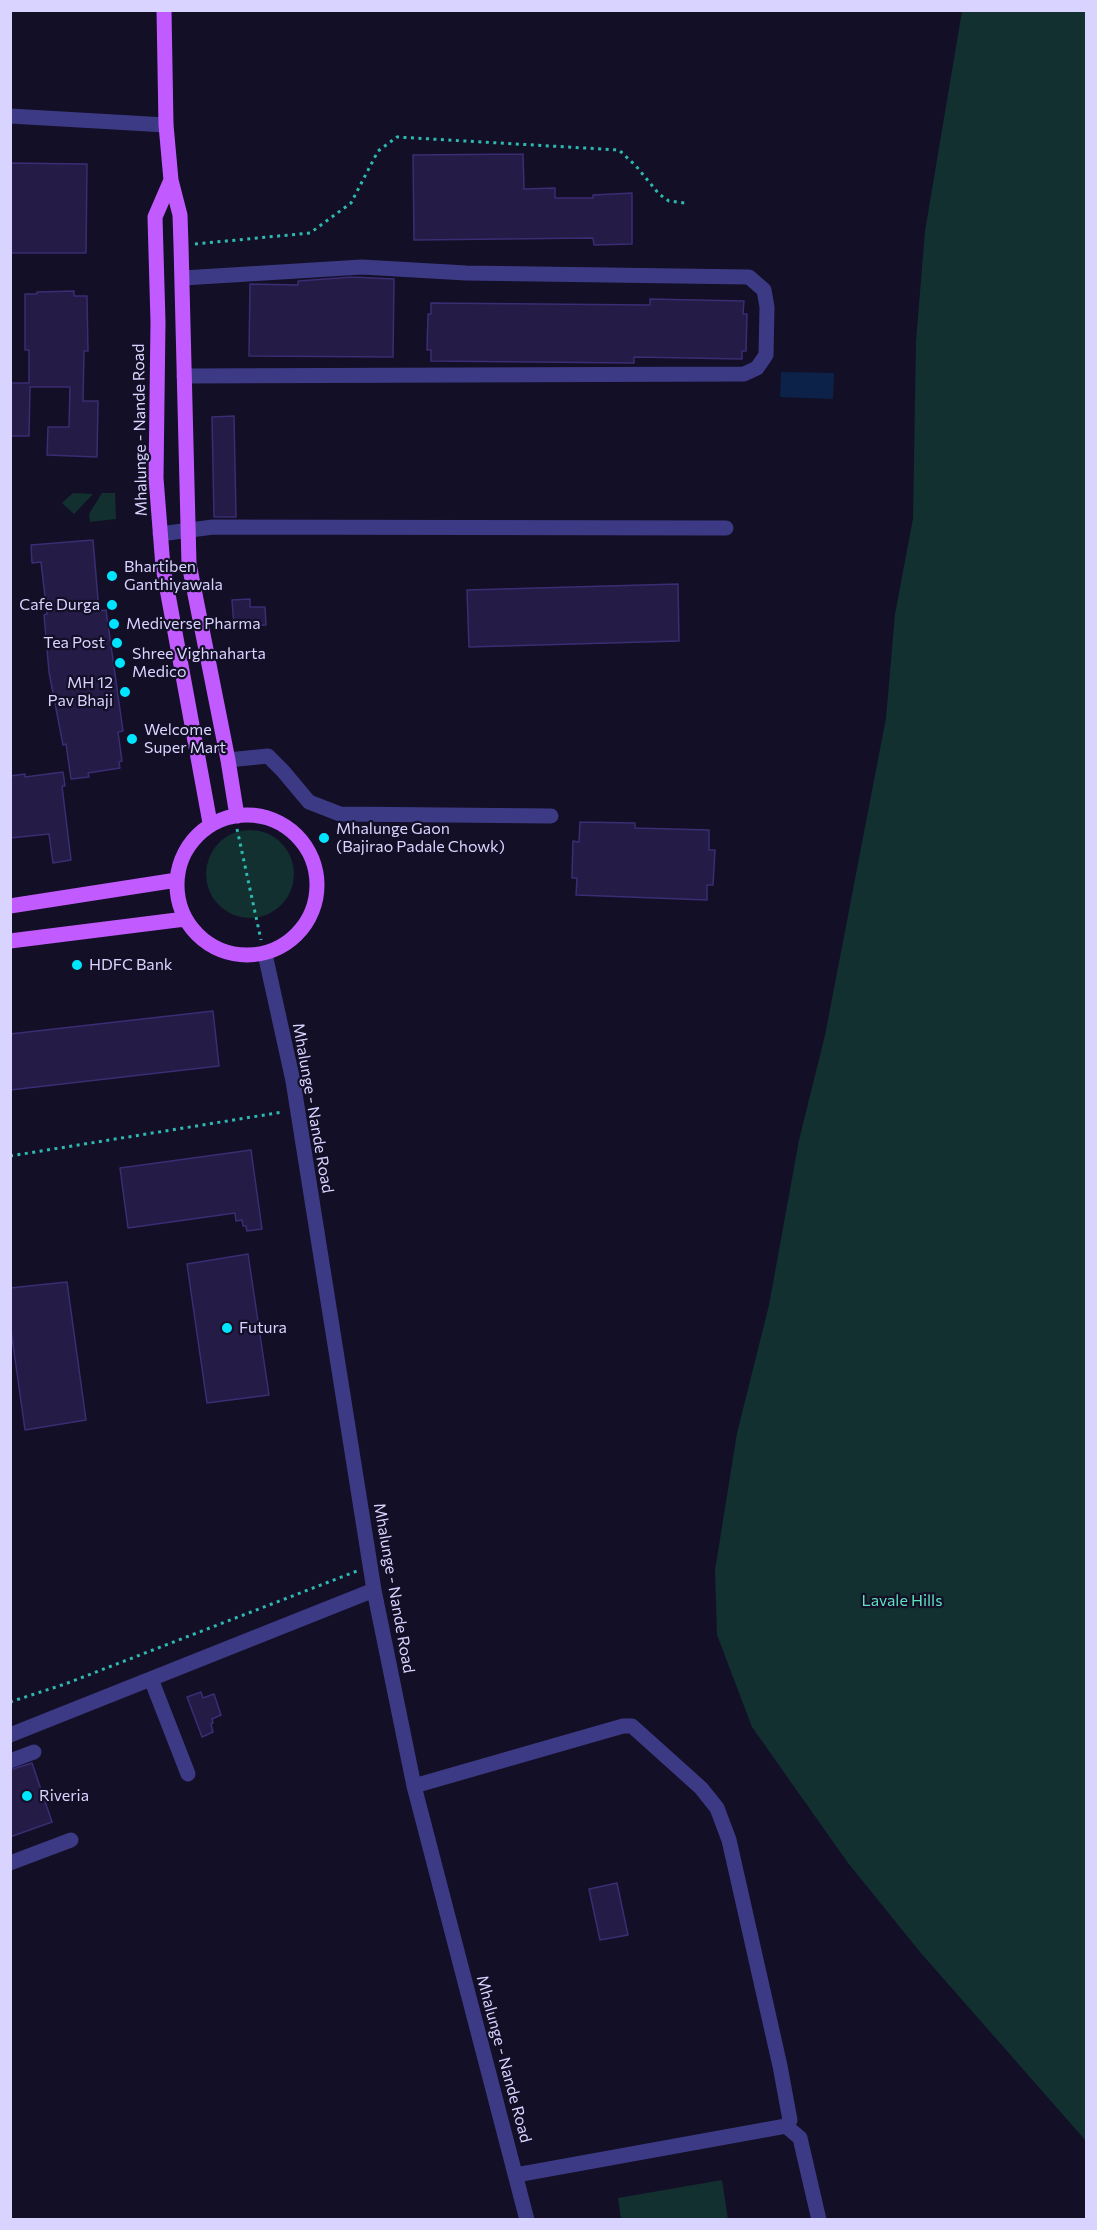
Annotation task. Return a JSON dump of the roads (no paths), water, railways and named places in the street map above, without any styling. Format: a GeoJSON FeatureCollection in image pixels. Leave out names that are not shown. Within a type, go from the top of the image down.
{"type":"FeatureCollection","features":[{"type":"Feature","properties":{"kind":"main road","name":"Mhalunge - Nande Road"},"geometry":{"type":"LineString","coordinates":[[164,10],[166,125],[171,180],[180,215],[182,245],[183,376],[189,564],[237,816]]}},
{"type":"Feature","properties":{"kind":"main road","name":"Mhalunge - Nande Road"},"geometry":{"type":"LineString","coordinates":[[171,180],[155,217],[158,322],[156,478],[163,567],[210,823]]}},
{"type":"Feature","properties":{"kind":"main road"},"geometry":{"type":"LineString","coordinates":[[237,816],[261,816],[283,825],[301,840],[313,860],[317,883],[314,907],[303,928],[286,944],[265,954],[241,956],[219,950],[199,938],[185,919],[178,900],[177,880],[183,857],[196,837],[210,823],[237,816]]}},
{"type":"Feature","properties":{"kind":"main road"},"geometry":{"type":"LineString","coordinates":[[10,906],[177,880]]}},
{"type":"Feature","properties":{"kind":"main road"},"geometry":{"type":"LineString","coordinates":[[10,941],[185,919]]}},
{"type":"Feature","properties":{"kind":"street"},"geometry":{"type":"LineString","coordinates":[[10,116],[166,125]]}},
{"type":"Feature","properties":{"kind":"street"},"geometry":{"type":"LineString","coordinates":[[183,278],[362,267],[488,273],[749,277],[764,290],[767,307],[766,355],[757,368],[744,374],[183,376]]}},
{"type":"Feature","properties":{"kind":"street"},"geometry":{"type":"LineString","coordinates":[[160,534],[213,527],[726,528]]}},
{"type":"Feature","properties":{"kind":"street"},"geometry":{"type":"LineString","coordinates":[[228,760],[268,756],[309,802],[340,814],[551,816]]}},
{"type":"Feature","properties":{"kind":"street","name":"Mhalunge - Nande Road"},"geometry":{"type":"LineString","coordinates":[[265,954],[293,1081],[372,1565],[374,1590],[414,1786],[527,2220]]}},
{"type":"Feature","properties":{"kind":"street"},"geometry":{"type":"LineString","coordinates":[[10,1735],[374,1590]]}},
{"type":"Feature","properties":{"kind":"street"},"geometry":{"type":"LineString","coordinates":[[151,1679],[188,1774]]}},
{"type":"Feature","properties":{"kind":"street"},"geometry":{"type":"LineString","coordinates":[[414,1786],[624,1726],[632,1726],[701,1788],[717,1808],[729,1840],[790,2120],[786,2126],[516,2175]]}},
{"type":"Feature","properties":{"kind":"street"},"geometry":{"type":"LineString","coordinates":[[10,1761],[34,1752]]}},
{"type":"Feature","properties":{"kind":"street"},"geometry":{"type":"LineString","coordinates":[[10,1863],[71,1840]]}},
{"type":"Feature","properties":{"kind":"street"},"geometry":{"type":"LineString","coordinates":[[786,2126],[800,2138],[819,2220]]}},
{"type":"Feature","properties":{"kind":"water"},"geometry":{"type":"Polygon","coordinates":[[[781,372],[834,373],[833,399],[780,397],[781,372]]]}},
{"type":"Feature","properties":{"kind":"place","name":"Bhartiben Ganthiyawala"},"geometry":{"type":"Point","coordinates":[112,576]}},
{"type":"Feature","properties":{"kind":"place","name":"Cafe Durga"},"geometry":{"type":"Point","coordinates":[112,605]}},
{"type":"Feature","properties":{"kind":"place","name":"Mediverse Pharma"},"geometry":{"type":"Point","coordinates":[114,624]}},
{"type":"Feature","properties":{"kind":"place","name":"Tea Post"},"geometry":{"type":"Point","coordinates":[117,643]}},
{"type":"Feature","properties":{"kind":"place","name":"Shree Vighnaharta Medico"},"geometry":{"type":"Point","coordinates":[120,663]}},
{"type":"Feature","properties":{"kind":"place","name":"MH 12 Pav Bhaji"},"geometry":{"type":"Point","coordinates":[125,692]}},
{"type":"Feature","properties":{"kind":"place","name":"Welcome Super Mart"},"geometry":{"type":"Point","coordinates":[132,739]}},
{"type":"Feature","properties":{"kind":"place","name":"Mhalunge Gaon (Bajirao Padale Chowk)"},"geometry":{"type":"Point","coordinates":[324,838]}},
{"type":"Feature","properties":{"kind":"place","name":"HDFC Bank"},"geometry":{"type":"Point","coordinates":[77,965]}},
{"type":"Feature","properties":{"kind":"place","name":"Futura"},"geometry":{"type":"Point","coordinates":[227,1328]}},
{"type":"Feature","properties":{"kind":"place","name":"Riveria"},"geometry":{"type":"Point","coordinates":[27,1796]}},
{"type":"Feature","properties":{"kind":"park label","name":"Lavale Hills"},"geometry":{"type":"Point","coordinates":[902,1601]}}]}
